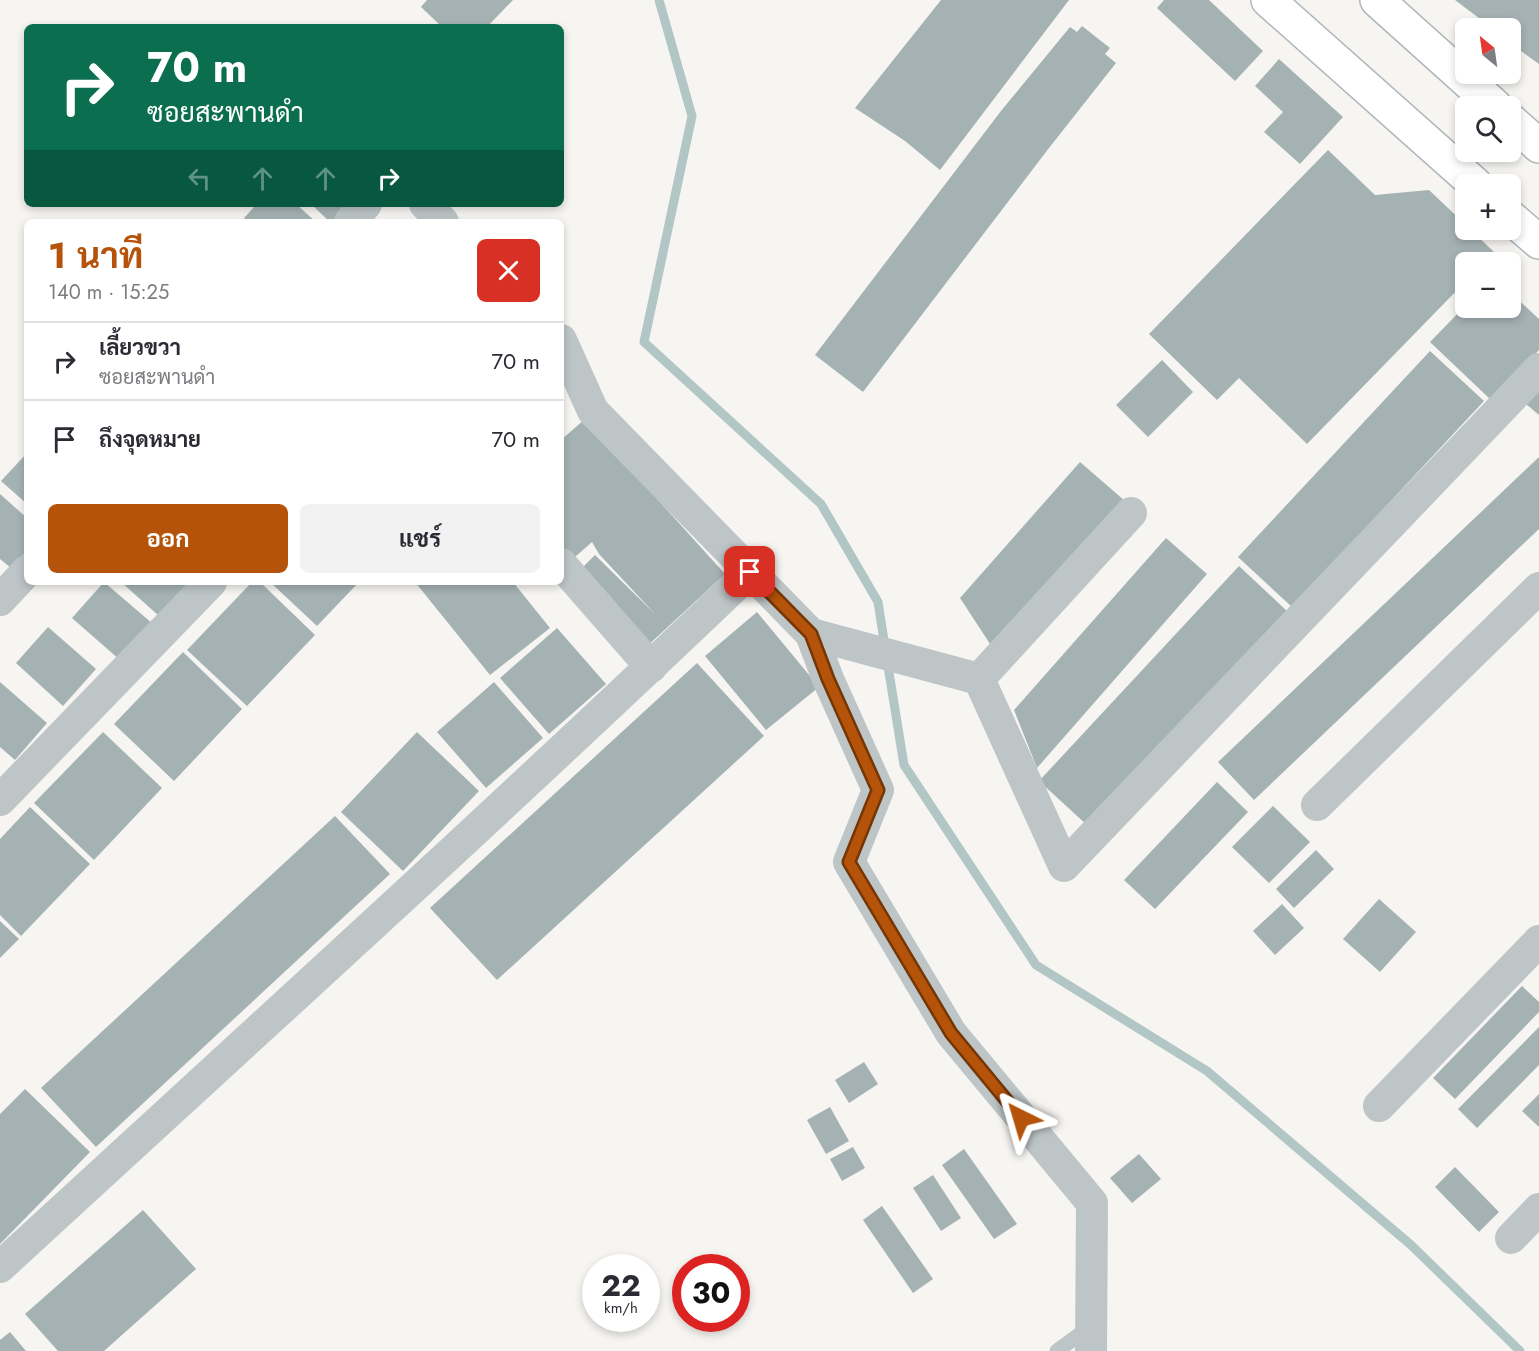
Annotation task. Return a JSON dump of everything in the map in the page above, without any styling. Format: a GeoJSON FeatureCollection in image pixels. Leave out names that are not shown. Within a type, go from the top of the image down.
{"type":"FeatureCollection","features":[{"type":"Feature","properties":{"kind":"main road"},"geometry":{"type":"LineString","coordinates":[[1268,0],[1464,174]]}},
{"type":"Feature","properties":{"kind":"main road"},"geometry":{"type":"LineString","coordinates":[[1377,0],[1484,96]]}},
{"type":"Feature","properties":{"kind":"main road"},"geometry":{"type":"LineString","coordinates":[[1521,130],[1539,146]]}},
{"type":"Feature","properties":{"kind":"main road"},"geometry":{"type":"LineString","coordinates":[[1521,226],[1539,242]]}},
{"type":"Feature","properties":{"kind":"street"},"geometry":{"type":"LineString","coordinates":[[353,219],[363,207]]}},
{"type":"Feature","properties":{"kind":"street"},"geometry":{"type":"LineString","coordinates":[[428,207],[440,219]]}},
{"type":"Feature","properties":{"kind":"street"},"geometry":{"type":"LineString","coordinates":[[564,357],[569,386],[811,634],[828,679],[878,790],[849,862],[951,1033],[1092,1203],[1091,1339]]}},
{"type":"Feature","properties":{"kind":"street"},"geometry":{"type":"LineString","coordinates":[[979,679],[1064,866],[1539,369]]}},
{"type":"Feature","properties":{"kind":"street"},"geometry":{"type":"LineString","coordinates":[[979,679],[1131,513]]}},
{"type":"Feature","properties":{"kind":"street"},"geometry":{"type":"LineString","coordinates":[[564,567],[651,667]]}},
{"type":"Feature","properties":{"kind":"street"},"geometry":{"type":"LineString","coordinates":[[0,1267],[441,862],[750,572]]}},
{"type":"Feature","properties":{"kind":"street"},"geometry":{"type":"LineString","coordinates":[[0,600],[24,574]]}},
{"type":"Feature","properties":{"kind":"street"},"geometry":{"type":"LineString","coordinates":[[0,801],[208,585]]}},
{"type":"Feature","properties":{"kind":"street"},"geometry":{"type":"LineString","coordinates":[[1317,805],[1539,588]]}},
{"type":"Feature","properties":{"kind":"street"},"geometry":{"type":"LineString","coordinates":[[811,634],[979,679]]}},
{"type":"Feature","properties":{"kind":"street"},"geometry":{"type":"LineString","coordinates":[[1379,1106],[1539,940]]}},
{"type":"Feature","properties":{"kind":"street"},"geometry":{"type":"LineString","coordinates":[[1511,1238],[1539,1209]]}},
{"type":"Feature","properties":{"kind":"lane"},"geometry":{"type":"LineString","coordinates":[[1057,1351],[1091,1339]]}},
{"type":"Feature","properties":{"kind":"building"},"geometry":{"type":"Polygon","coordinates":[[[427,0],[513,0],[490,24],[439,24],[421,7],[427,0]]]}},
{"type":"Feature","properties":{"kind":"building"},"geometry":{"type":"Polygon","coordinates":[[[941,0],[1069,0],[940,170],[905,141],[855,108],[941,0]]]}},
{"type":"Feature","properties":{"kind":"building"},"geometry":{"type":"Polygon","coordinates":[[[1164,0],[1209,0],[1263,51],[1235,81],[1157,8],[1164,0]]]}},
{"type":"Feature","properties":{"kind":"building"},"geometry":{"type":"Polygon","coordinates":[[[1455,0],[1539,0],[1539,64],[1521,51],[1521,18],[1479,18],[1455,0]]]}},
{"type":"Feature","properties":{"kind":"building"},"geometry":{"type":"Polygon","coordinates":[[[1082,26],[1110,48],[1105,54],[1116,63],[863,392],[815,355],[1001,111],[1070,27],[1077,32],[1082,26]]]}},
{"type":"Feature","properties":{"kind":"building"},"geometry":{"type":"Polygon","coordinates":[[[1279,59],[1343,117],[1300,164],[1264,132],[1283,112],[1255,86],[1279,59]]]}},
{"type":"Feature","properties":{"kind":"building"},"geometry":{"type":"Polygon","coordinates":[[[1328,150],[1375,195],[1429,190],[1455,215],[1455,240],[1481,240],[1494,252],[1455,252],[1455,292],[1307,444],[1239,378],[1217,400],[1149,334],[1328,150]]]}},
{"type":"Feature","properties":{"kind":"building"},"geometry":{"type":"Polygon","coordinates":[[[254,207],[299,207],[313,219],[245,219],[254,207]]]}},
{"type":"Feature","properties":{"kind":"building"},"geometry":{"type":"Polygon","coordinates":[[[314,207],[348,207],[337,219],[327,219],[314,207]]]}},
{"type":"Feature","properties":{"kind":"building"},"geometry":{"type":"Polygon","coordinates":[[[1521,302],[1539,319],[1539,350],[1491,400],[1430,342],[1455,316],[1521,318],[1521,302]]]}},
{"type":"Feature","properties":{"kind":"building"},"geometry":{"type":"Polygon","coordinates":[[[1430,351],[1484,401],[1292,607],[1238,557],[1430,351]]]}},
{"type":"Feature","properties":{"kind":"building"},"geometry":{"type":"Polygon","coordinates":[[[1162,360],[1193,392],[1148,437],[1116,405],[1162,360]]]}},
{"type":"Feature","properties":{"kind":"building"},"geometry":{"type":"Polygon","coordinates":[[[1539,390],[1539,415],[1526,404],[1539,390]]]}},
{"type":"Feature","properties":{"kind":"building"},"geometry":{"type":"Polygon","coordinates":[[[585,419],[725,574],[644,649],[573,577],[595,555],[655,614],[599,554],[592,542],[567,564],[564,561],[564,437],[585,419]]]}},
{"type":"Feature","properties":{"kind":"building"},"geometry":{"type":"Polygon","coordinates":[[[24,456],[24,501],[1,481],[24,456]]]}},
{"type":"Feature","properties":{"kind":"building"},"geometry":{"type":"Polygon","coordinates":[[[1539,457],[1539,529],[1254,800],[1218,762],[1539,457]]]}},
{"type":"Feature","properties":{"kind":"building"},"geometry":{"type":"Polygon","coordinates":[[[1080,462],[1125,501],[994,650],[960,598],[1080,462]]]}},
{"type":"Feature","properties":{"kind":"building"},"geometry":{"type":"Polygon","coordinates":[[[0,494],[24,515],[24,554],[11,568],[0,559],[0,494]]]}},
{"type":"Feature","properties":{"kind":"building"},"geometry":{"type":"Polygon","coordinates":[[[1166,538],[1207,574],[1037,768],[1014,710],[1166,538]]]}},
{"type":"Feature","properties":{"kind":"building"},"geometry":{"type":"Polygon","coordinates":[[[1239,566],[1288,612],[1088,826],[1039,781],[1239,566]]]}},
{"type":"Feature","properties":{"kind":"building"},"geometry":{"type":"Polygon","coordinates":[[[101,585],[108,585],[153,624],[120,660],[72,618],[101,585]]]}},
{"type":"Feature","properties":{"kind":"building"},"geometry":{"type":"Polygon","coordinates":[[[124,585],[186,585],[159,616],[124,585]]]}},
{"type":"Feature","properties":{"kind":"building"},"geometry":{"type":"Polygon","coordinates":[[[249,585],[263,585],[315,635],[247,706],[187,650],[249,585]]]}},
{"type":"Feature","properties":{"kind":"building"},"geometry":{"type":"Polygon","coordinates":[[[273,585],[356,585],[317,626],[273,585]]]}},
{"type":"Feature","properties":{"kind":"building"},"geometry":{"type":"Polygon","coordinates":[[[417,585],[515,585],[550,628],[490,675],[417,585]]]}},
{"type":"Feature","properties":{"kind":"building"},"geometry":{"type":"Polygon","coordinates":[[[757,612],[819,687],[766,730],[705,656],[757,612]]]}},
{"type":"Feature","properties":{"kind":"building"},"geometry":{"type":"Polygon","coordinates":[[[48,627],[96,669],[63,706],[16,663],[48,627]]]}},
{"type":"Feature","properties":{"kind":"building"},"geometry":{"type":"Polygon","coordinates":[[[557,628],[606,684],[549,734],[500,678],[557,628]]]}},
{"type":"Feature","properties":{"kind":"building"},"geometry":{"type":"Polygon","coordinates":[[[183,652],[242,709],[174,781],[114,724],[183,652]]]}},
{"type":"Feature","properties":{"kind":"building"},"geometry":{"type":"Polygon","coordinates":[[[697,663],[764,736],[497,980],[430,908],[697,663]]]}},
{"type":"Feature","properties":{"kind":"building"},"geometry":{"type":"Polygon","coordinates":[[[0,682],[47,723],[15,760],[0,747],[0,682]]]}},
{"type":"Feature","properties":{"kind":"building"},"geometry":{"type":"Polygon","coordinates":[[[494,682],[543,738],[486,788],[437,732],[494,682]]]}},
{"type":"Feature","properties":{"kind":"building"},"geometry":{"type":"Polygon","coordinates":[[[103,732],[162,788],[94,860],[34,803],[103,732]]]}},
{"type":"Feature","properties":{"kind":"building"},"geometry":{"type":"Polygon","coordinates":[[[417,732],[479,791],[403,871],[341,812],[417,732]]]}},
{"type":"Feature","properties":{"kind":"building"},"geometry":{"type":"Polygon","coordinates":[[[1217,782],[1248,812],[1155,909],[1124,880],[1217,782]]]}},
{"type":"Feature","properties":{"kind":"building"},"geometry":{"type":"Polygon","coordinates":[[[1273,806],[1310,842],[1269,883],[1232,847],[1273,806]]]}},
{"type":"Feature","properties":{"kind":"building"},"geometry":{"type":"Polygon","coordinates":[[[30,807],[90,864],[21,936],[0,915],[0,839],[30,807]]]}},
{"type":"Feature","properties":{"kind":"building"},"geometry":{"type":"Polygon","coordinates":[[[335,816],[390,874],[96,1147],[41,1088],[335,816]]]}},
{"type":"Feature","properties":{"kind":"building"},"geometry":{"type":"Polygon","coordinates":[[[1316,850],[1334,869],[1294,908],[1276,889],[1316,850]]]}},
{"type":"Feature","properties":{"kind":"building"},"geometry":{"type":"Polygon","coordinates":[[[1379,899],[1416,932],[1380,972],[1343,939],[1379,899]]]}},
{"type":"Feature","properties":{"kind":"building"},"geometry":{"type":"Polygon","coordinates":[[[1282,904],[1304,928],[1275,955],[1253,931],[1282,904]]]}},
{"type":"Feature","properties":{"kind":"building"},"geometry":{"type":"Polygon","coordinates":[[[0,921],[19,939],[0,958],[0,921]]]}},
{"type":"Feature","properties":{"kind":"building"},"geometry":{"type":"Polygon","coordinates":[[[1522,986],[1539,1002],[1539,1012],[1455,1099],[1433,1078],[1522,986]]]}},
{"type":"Feature","properties":{"kind":"building"},"geometry":{"type":"Polygon","coordinates":[[[1539,1027],[1539,1065],[1477,1128],[1458,1109],[1539,1027]]]}},
{"type":"Feature","properties":{"kind":"building"},"geometry":{"type":"Polygon","coordinates":[[[864,1062],[878,1084],[849,1103],[835,1080],[864,1062]]]}},
{"type":"Feature","properties":{"kind":"building"},"geometry":{"type":"Polygon","coordinates":[[[25,1089],[90,1152],[0,1244],[0,1114],[25,1089]]]}},
{"type":"Feature","properties":{"kind":"building"},"geometry":{"type":"Polygon","coordinates":[[[1539,1094],[1539,1127],[1522,1111],[1539,1094]]]}},
{"type":"Feature","properties":{"kind":"building"},"geometry":{"type":"Polygon","coordinates":[[[830,1107],[849,1141],[826,1154],[807,1120],[830,1107]]]}},
{"type":"Feature","properties":{"kind":"building"},"geometry":{"type":"Polygon","coordinates":[[[853,1147],[865,1168],[842,1181],[830,1159],[853,1147]]]}},
{"type":"Feature","properties":{"kind":"building"},"geometry":{"type":"Polygon","coordinates":[[[964,1149],[1017,1224],[994,1239],[942,1165],[964,1149]]]}},
{"type":"Feature","properties":{"kind":"building"},"geometry":{"type":"Polygon","coordinates":[[[1139,1154],[1161,1179],[1132,1203],[1110,1178],[1139,1154]]]}},
{"type":"Feature","properties":{"kind":"building"},"geometry":{"type":"Polygon","coordinates":[[[1455,1167],[1499,1212],[1479,1232],[1435,1187],[1455,1167]]]}},
{"type":"Feature","properties":{"kind":"building"},"geometry":{"type":"Polygon","coordinates":[[[933,1175],[961,1218],[941,1231],[913,1188],[933,1175]]]}},
{"type":"Feature","properties":{"kind":"building"},"geometry":{"type":"Polygon","coordinates":[[[882,1206],[933,1279],[913,1293],[863,1220],[882,1206]]]}},
{"type":"Feature","properties":{"kind":"building"},"geometry":{"type":"Polygon","coordinates":[[[143,1210],[196,1269],[104,1351],[58,1351],[25,1314],[143,1210]]]}},
{"type":"Feature","properties":{"kind":"building"},"geometry":{"type":"Polygon","coordinates":[[[10,1332],[26,1351],[0,1351],[0,1340],[10,1332]]]}},
{"type":"Feature","properties":{"kind":"waterway"},"geometry":{"type":"LineString","coordinates":[[659,0],[692,116],[644,342],[821,504],[878,602],[885,647]]}},
{"type":"Feature","properties":{"kind":"waterway"},"geometry":{"type":"LineString","coordinates":[[887,660],[904,765],[1036,965],[1207,1071],[1411,1245],[1520,1351]]}},
{"type":"Feature","properties":{"kind":"route"},"geometry":{"type":"LineString","coordinates":[[750,572],[811,634],[828,679],[878,790],[849,862],[951,1033],[1021,1118]]}}]}
